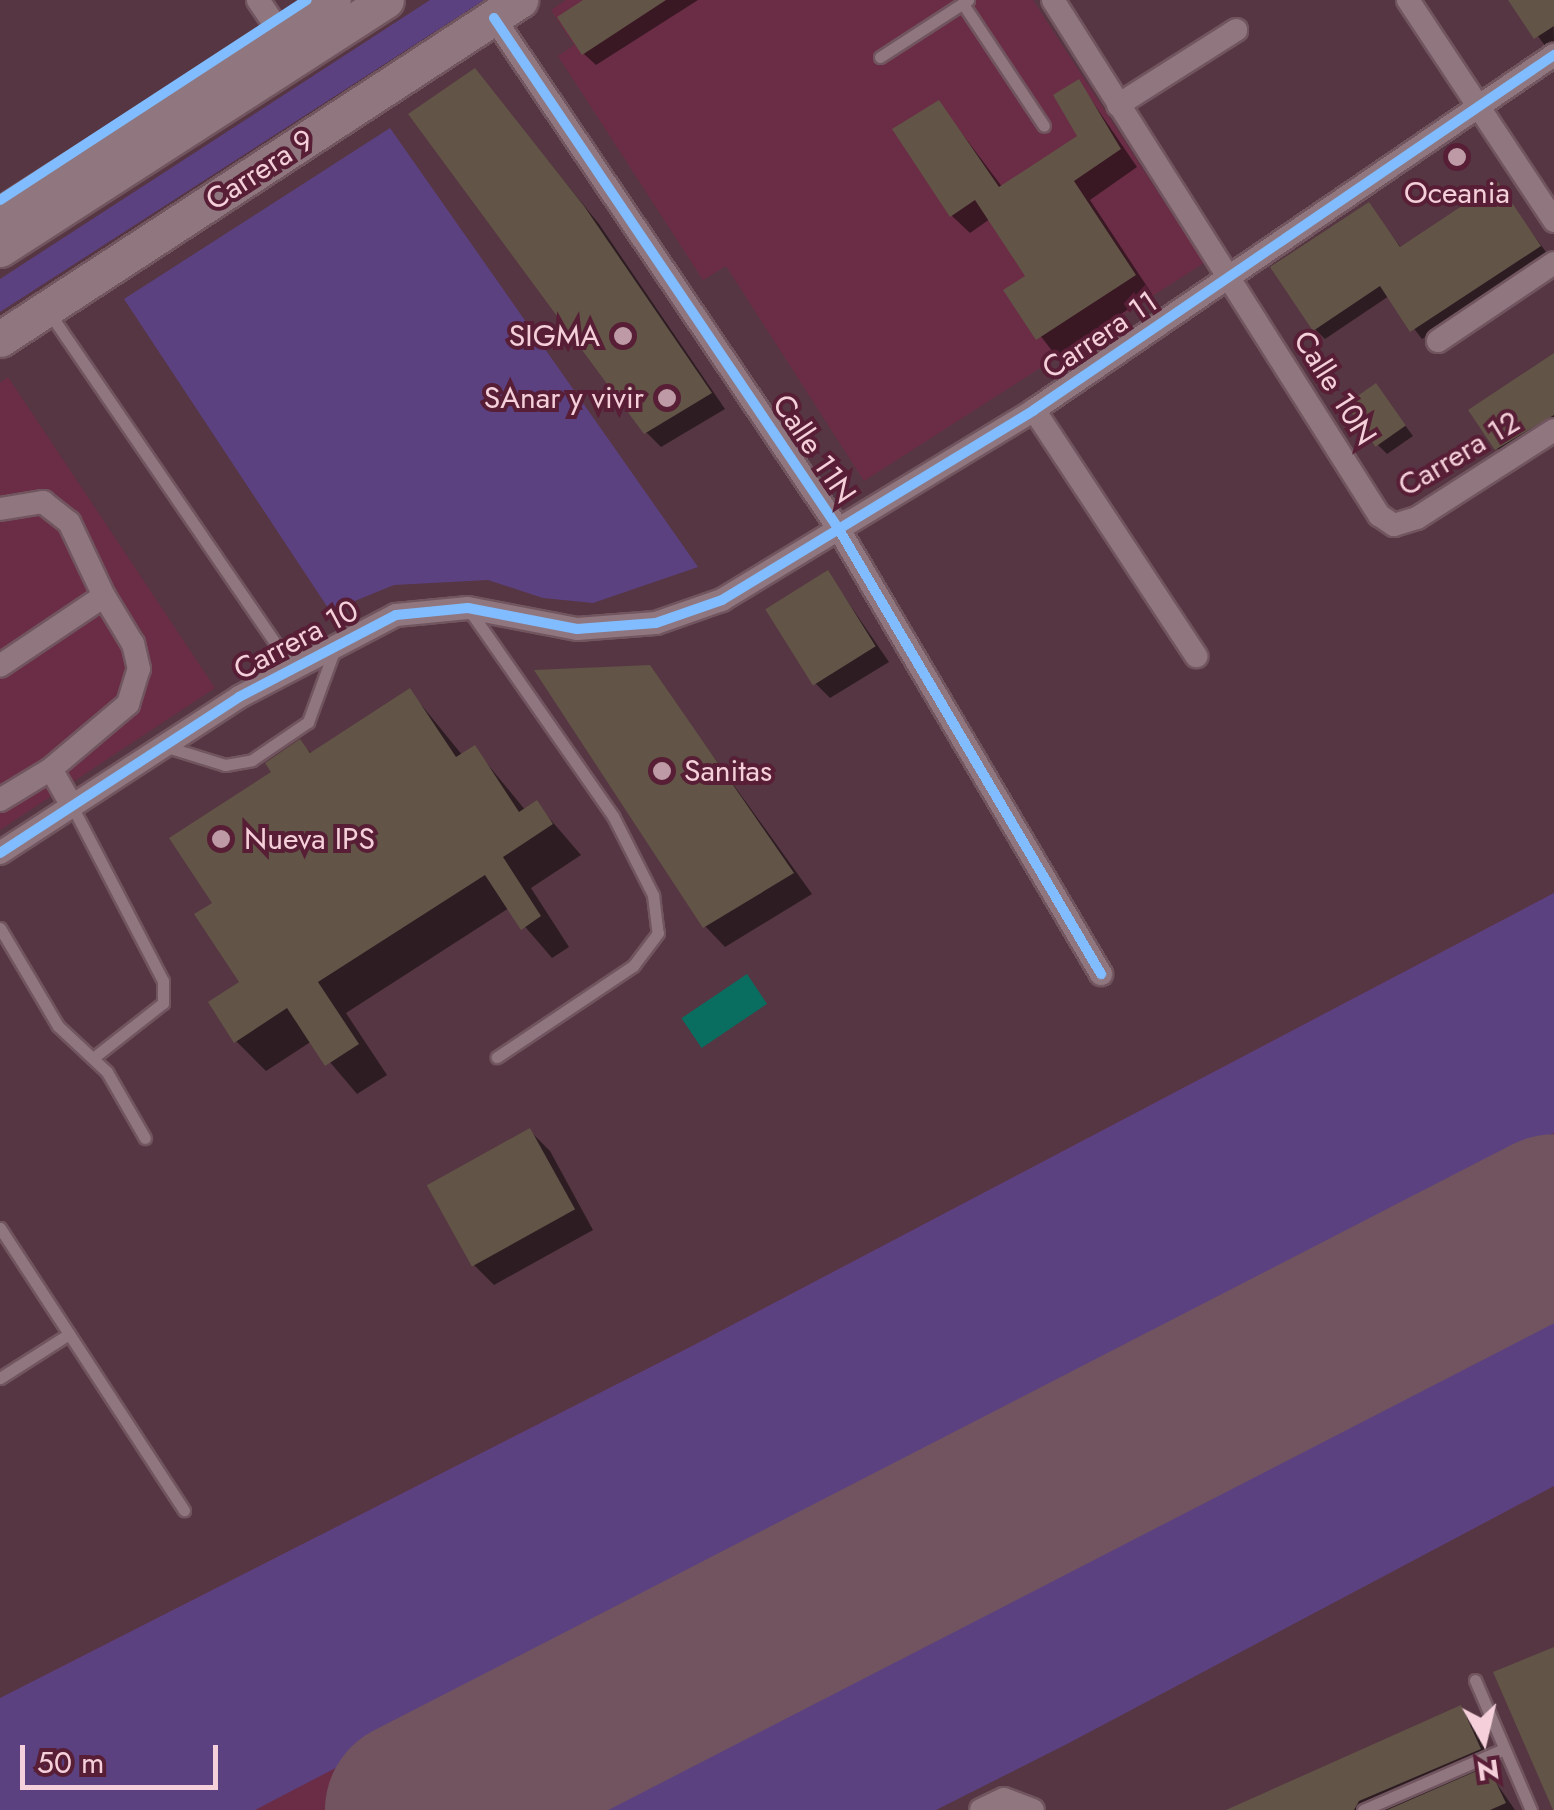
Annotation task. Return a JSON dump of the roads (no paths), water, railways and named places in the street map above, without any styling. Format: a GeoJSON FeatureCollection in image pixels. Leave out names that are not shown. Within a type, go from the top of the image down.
{"type":"FeatureCollection","features":[{"type":"Feature","properties":{"kind":"main road"},"geometry":{"type":"LineString","coordinates":[[0,250],[386,0]]}},
{"type":"Feature","properties":{"kind":"main road","name":"Carrera 9"},"geometry":{"type":"LineString","coordinates":[[0,339],[507,9]]}},
{"type":"Feature","properties":{"kind":"street"},"geometry":{"type":"LineString","coordinates":[[258,0],[280,34]]}},
{"type":"Feature","properties":{"kind":"street"},"geometry":{"type":"LineString","coordinates":[[0,214],[336,0]]}},
{"type":"Feature","properties":{"kind":"street","name":"Calle 10N"},"geometry":{"type":"LineString","coordinates":[[1052,0],[1231,276],[1378,516],[1394,526]]}},
{"type":"Feature","properties":{"kind":"street"},"geometry":{"type":"LineString","coordinates":[[1408,0],[1554,222]]}},
{"type":"Feature","properties":{"kind":"street","name":"Calle 11N"},"geometry":{"type":"LineString","coordinates":[[507,9],[838,528],[1102,974]]}},
{"type":"Feature","properties":{"kind":"street"},"geometry":{"type":"LineString","coordinates":[[1118,105],[1236,30]]}},
{"type":"Feature","properties":{"kind":"street","name":"Carrera 11"},"geometry":{"type":"LineString","coordinates":[[656,623],[722,600],[1034,410],[1554,55]]}},
{"type":"Feature","properties":{"kind":"street"},"geometry":{"type":"LineString","coordinates":[[1438,341],[1554,264]]}},
{"type":"Feature","properties":{"kind":"street"},"geometry":{"type":"LineString","coordinates":[[1034,410],[1196,656]]}},
{"type":"Feature","properties":{"kind":"street","name":"Carrera 12"},"geometry":{"type":"LineString","coordinates":[[1394,526],[1417,518],[1554,430]]}},
{"type":"Feature","properties":{"kind":"street"},"geometry":{"type":"LineString","coordinates":[[0,509],[43,502],[70,522],[104,596],[134,644],[138,669],[128,704],[51,770],[0,800]]}},
{"type":"Feature","properties":{"kind":"street"},"geometry":{"type":"LineString","coordinates":[[0,666],[104,596]]}},
{"type":"Feature","properties":{"kind":"street","name":"Carrera 10"},"geometry":{"type":"LineString","coordinates":[[0,853],[164,746],[293,669],[396,615],[468,608],[577,629],[656,623]]}},
{"type":"Feature","properties":{"kind":"street"},"geometry":{"type":"LineString","coordinates":[[51,770],[72,806]]}},
{"type":"Feature","properties":{"kind":"street"},"geometry":{"type":"LineString","coordinates":[[981,1810],[1004,1798],[1033,1810]]}},
{"type":"Feature","properties":{"kind":"lane"},"geometry":{"type":"LineString","coordinates":[[880,57],[966,2],[1044,126]]}},
{"type":"Feature","properties":{"kind":"lane"},"geometry":{"type":"LineString","coordinates":[[46,309],[293,669]]}},
{"type":"Feature","properties":{"kind":"lane"},"geometry":{"type":"LineString","coordinates":[[468,608],[613,816],[653,895],[658,934],[632,966],[497,1056]]}},
{"type":"Feature","properties":{"kind":"lane"},"geometry":{"type":"LineString","coordinates":[[164,746],[224,765],[252,760],[308,722],[335,647]]}},
{"type":"Feature","properties":{"kind":"lane"},"geometry":{"type":"LineString","coordinates":[[72,806],[163,980],[163,1004],[93,1058]]}},
{"type":"Feature","properties":{"kind":"lane"},"geometry":{"type":"LineString","coordinates":[[0,928],[58,1026],[108,1072],[145,1138]]}},
{"type":"Feature","properties":{"kind":"lane"},"geometry":{"type":"LineString","coordinates":[[0,1228],[184,1510]]}},
{"type":"Feature","properties":{"kind":"lane"},"geometry":{"type":"LineString","coordinates":[[0,1378],[69,1334]]}},
{"type":"Feature","properties":{"kind":"lane"},"geometry":{"type":"LineString","coordinates":[[1475,1680],[1530,1810]]}},
{"type":"Feature","properties":{"kind":"lane"},"geometry":{"type":"LineString","coordinates":[[1363,1810],[1504,1749]]}},
{"type":"Feature","properties":{"kind":"place","name":"Oceania"},"geometry":{"type":"Point","coordinates":[1457,157]}},
{"type":"Feature","properties":{"kind":"place","name":"SIGMA"},"geometry":{"type":"Point","coordinates":[623,336]}},
{"type":"Feature","properties":{"kind":"place","name":"SAnar y vivir"},"geometry":{"type":"Point","coordinates":[667,398]}},
{"type":"Feature","properties":{"kind":"place","name":"Sanitas"},"geometry":{"type":"Point","coordinates":[662,771]}},
{"type":"Feature","properties":{"kind":"place","name":"Nueva IPS"},"geometry":{"type":"Point","coordinates":[221,839]}}]}
